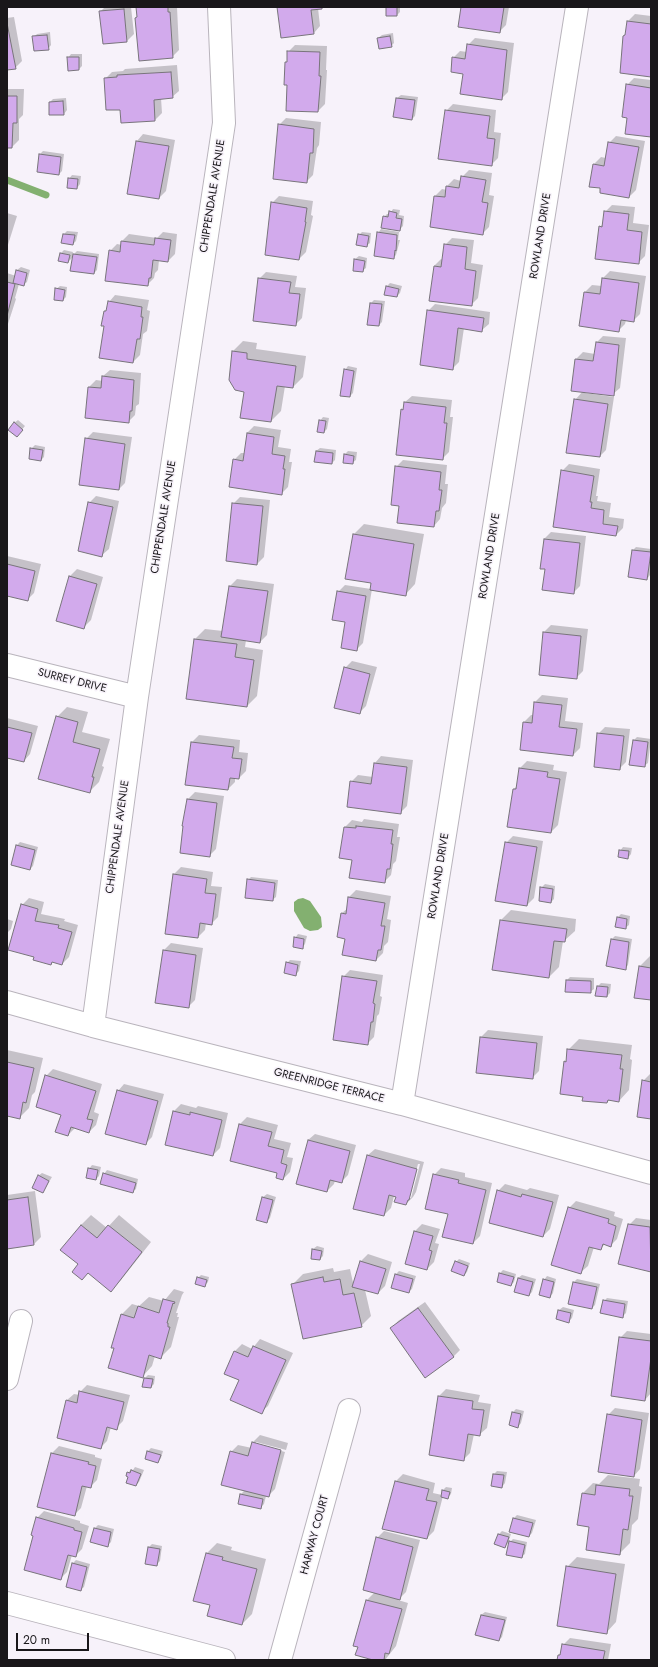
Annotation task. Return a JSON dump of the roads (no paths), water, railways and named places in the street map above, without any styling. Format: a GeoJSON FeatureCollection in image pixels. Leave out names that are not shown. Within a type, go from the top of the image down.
{"type":"FeatureCollection","features":[{"type":"Feature","properties":{"kind":"street","name":"CHIPPENDALE AVENUE"},"geometry":{"type":"LineString","coordinates":[[93,1026],[137,698],[224,123],[219,7]]}},
{"type":"Feature","properties":{"kind":"street","name":"ROWLAND DRIVE"},"geometry":{"type":"LineString","coordinates":[[402,1104],[577,7]]}},
{"type":"Feature","properties":{"kind":"street","name":"SURREY DRIVE"},"geometry":{"type":"LineString","coordinates":[[7,665],[137,698]]}},
{"type":"Feature","properties":{"kind":"street","name":"GREENRIDGE TERRACE"},"geometry":{"type":"LineString","coordinates":[[7,1002],[93,1026],[402,1104],[651,1173]]}},
{"type":"Feature","properties":{"kind":"street"},"geometry":{"type":"LineString","coordinates":[[7,1379],[21,1321]]}},
{"type":"Feature","properties":{"kind":"street","name":"HARWAY COURT"},"geometry":{"type":"LineString","coordinates":[[280,1660],[349,1410]]}},
{"type":"Feature","properties":{"kind":"street"},"geometry":{"type":"LineString","coordinates":[[7,1603],[224,1660]]}},
{"type":"Feature","properties":{"kind":"waterway"},"geometry":{"type":"LineString","coordinates":[[7,180],[46,195]]}}]}
